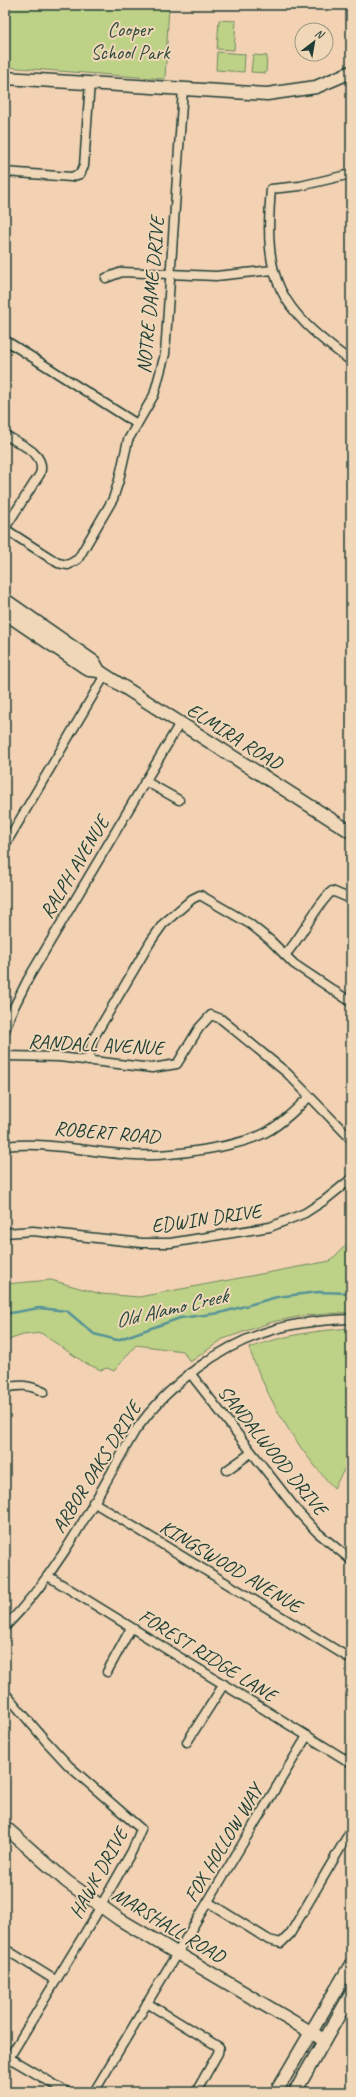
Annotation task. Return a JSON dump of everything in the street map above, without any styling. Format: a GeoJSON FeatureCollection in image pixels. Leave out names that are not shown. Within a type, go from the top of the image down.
{"type":"FeatureCollection","features":[{"type":"Feature","properties":{"kind":"main road"},"geometry":{"type":"LineString","coordinates":[[5,78],[267,94],[316,86],[351,72]]}},
{"type":"Feature","properties":{"kind":"main road","name":"ELMIRA ROAD"},"geometry":{"type":"LineString","coordinates":[[5,600],[94,662],[102,673]]}},
{"type":"Feature","properties":{"kind":"main road","name":"ELMIRA ROAD"},"geometry":{"type":"LineString","coordinates":[[5,613],[89,670],[102,673],[351,832]]}},
{"type":"Feature","properties":{"kind":"main road","name":"MARSHALL ROAD"},"geometry":{"type":"LineString","coordinates":[[5,1826],[47,1865],[100,1906],[176,1954],[324,2040]]}},
{"type":"Feature","properties":{"kind":"main road"},"geometry":{"type":"LineString","coordinates":[[276,2092],[351,1964]]}},
{"type":"Feature","properties":{"kind":"main road"},"geometry":{"type":"LineString","coordinates":[[295,2092],[351,1994]]}},
{"type":"Feature","properties":{"kind":"street"},"geometry":{"type":"LineString","coordinates":[[5,172],[71,177],[80,174],[84,166],[90,82]]}},
{"type":"Feature","properties":{"kind":"street","name":"NOTRE DAME DRIVE"},"geometry":{"type":"LineString","coordinates":[[5,528],[58,563],[68,565],[76,561],[117,490],[128,440],[154,395],[162,370],[165,354],[183,89]]}},
{"type":"Feature","properties":{"kind":"street"},"geometry":{"type":"LineString","coordinates":[[351,174],[300,186],[271,189],[268,237],[273,270],[283,295],[299,318],[324,341],[351,361]]}},
{"type":"Feature","properties":{"kind":"street"},"geometry":{"type":"LineString","coordinates":[[106,278],[122,272],[216,276],[273,270]]}},
{"type":"Feature","properties":{"kind":"street"},"geometry":{"type":"LineString","coordinates":[[5,340],[137,424]]}},
{"type":"Feature","properties":{"kind":"street"},"geometry":{"type":"LineString","coordinates":[[5,435],[36,455],[42,464],[40,474],[5,528]]}},
{"type":"Feature","properties":{"kind":"street"},"geometry":{"type":"LineString","coordinates":[[5,845],[102,673]]}},
{"type":"Feature","properties":{"kind":"street","name":"RALPH AVENUE"},"geometry":{"type":"LineString","coordinates":[[5,1031],[12,1009],[28,979],[180,723]]}},
{"type":"Feature","properties":{"kind":"street"},"geometry":{"type":"LineString","coordinates":[[145,781],[179,800]]}},
{"type":"Feature","properties":{"kind":"street"},"geometry":{"type":"LineString","coordinates":[[285,955],[293,947],[324,898],[332,891],[351,899]]}},
{"type":"Feature","properties":{"kind":"street"},"geometry":{"type":"LineString","coordinates":[[88,1061],[94,1038],[151,942],[163,924],[196,897],[204,896],[250,924],[310,976],[351,1002]]}},
{"type":"Feature","properties":{"kind":"street","name":"RANDALL AVENUE"},"geometry":{"type":"LineString","coordinates":[[5,1056],[59,1057],[152,1068],[177,1064],[204,1021],[211,1015],[221,1019],[287,1073],[351,1139]]}},
{"type":"Feature","properties":{"kind":"street","name":"ROBERT ROAD"},"geometry":{"type":"LineString","coordinates":[[5,1146],[33,1143],[134,1155],[172,1154],[244,1141],[256,1137],[281,1123],[309,1097]]}},
{"type":"Feature","properties":{"kind":"street","name":"EDWIN DRIVE"},"geometry":{"type":"LineString","coordinates":[[5,1233],[33,1231],[142,1243],[178,1242],[270,1227],[305,1213],[325,1200],[351,1179]]}},
{"type":"Feature","properties":{"kind":"street","name":"ARBOR OAKS DRIVE"},"geometry":{"type":"LineString","coordinates":[[5,1627],[21,1611],[48,1576],[135,1430],[149,1412],[177,1384],[215,1355],[248,1338],[276,1329],[300,1324],[351,1319]]}},
{"type":"Feature","properties":{"kind":"street","name":"SANDALWOOD DRIVE"},"geometry":{"type":"LineString","coordinates":[[190,1374],[299,1513],[321,1536],[351,1560]]}},
{"type":"Feature","properties":{"kind":"street"},"geometry":{"type":"LineString","coordinates":[[5,1388],[17,1385],[28,1385],[44,1392]]}},
{"type":"Feature","properties":{"kind":"street"},"geometry":{"type":"LineString","coordinates":[[227,1470],[251,1452]]}},
{"type":"Feature","properties":{"kind":"street","name":"KINGSWOOD AVENUE"},"geometry":{"type":"LineString","coordinates":[[93,1502],[351,1659]]}},
{"type":"Feature","properties":{"kind":"street","name":"FOREST RIDGE LANE"},"geometry":{"type":"LineString","coordinates":[[48,1576],[351,1763]]}},
{"type":"Feature","properties":{"kind":"street"},"geometry":{"type":"LineString","coordinates":[[107,1672],[131,1628]]}},
{"type":"Feature","properties":{"kind":"street"},"geometry":{"type":"LineString","coordinates":[[187,1742],[224,1684]]}},
{"type":"Feature","properties":{"kind":"street","name":"HAWK DRIVE"},"geometry":{"type":"LineString","coordinates":[[5,1693],[40,1735],[69,1766],[141,1829],[132,1851],[100,1906],[7,2057]]}},
{"type":"Feature","properties":{"kind":"street","name":"FOX HOLLOW WAY"},"geometry":{"type":"LineString","coordinates":[[94,2092],[307,1736]]}},
{"type":"Feature","properties":{"kind":"street"},"geometry":{"type":"LineString","coordinates":[[208,1902],[269,1940],[281,1943],[290,1934],[351,1830]]}},
{"type":"Feature","properties":{"kind":"street"},"geometry":{"type":"LineString","coordinates":[[5,1949],[55,1980]]}},
{"type":"Feature","properties":{"kind":"street"},"geometry":{"type":"LineString","coordinates":[[147,2003],[219,2046],[218,2053],[196,2092]]}},
{"type":"Feature","properties":{"kind":"street"},"geometry":{"type":"LineString","coordinates":[[7,2057],[67,2092]]}},
{"type":"Feature","properties":{"kind":"green space","name":"Cooper School Park"},"geometry":{"type":"Polygon","coordinates":[[[5,5],[169,5],[165,79],[5,67],[5,5]]]}},
{"type":"Feature","properties":{"kind":"green space"},"geometry":{"type":"Polygon","coordinates":[[[219,20],[236,21],[234,50],[217,49],[219,20]]]}},
{"type":"Feature","properties":{"kind":"green space"},"geometry":{"type":"Polygon","coordinates":[[[217,52],[245,54],[244,72],[216,70],[217,52]]]}},
{"type":"Feature","properties":{"kind":"green space"},"geometry":{"type":"Polygon","coordinates":[[[253,55],[267,56],[266,73],[251,72],[253,55]]]}},
{"type":"Feature","properties":{"kind":"green space"},"geometry":{"type":"Polygon","coordinates":[[[351,1240],[351,1312],[302,1316],[272,1322],[223,1339],[190,1362],[183,1351],[136,1345],[114,1371],[107,1368],[101,1370],[85,1363],[41,1333],[23,1335],[5,1341],[5,1284],[51,1280],[101,1294],[139,1297],[330,1261],[351,1240]]]}},
{"type":"Feature","properties":{"kind":"green space"},"geometry":{"type":"Polygon","coordinates":[[[351,1328],[351,1457],[334,1488],[307,1456],[284,1422],[265,1386],[249,1348],[299,1334],[351,1328]]]}},
{"type":"Feature","properties":{"kind":"waterway","name":"Old Alamo Creek"},"geometry":{"type":"LineString","coordinates":[[5,1314],[39,1308],[67,1311],[94,1334],[117,1340],[180,1318],[220,1313],[277,1297],[318,1292],[351,1293]]}}]}
